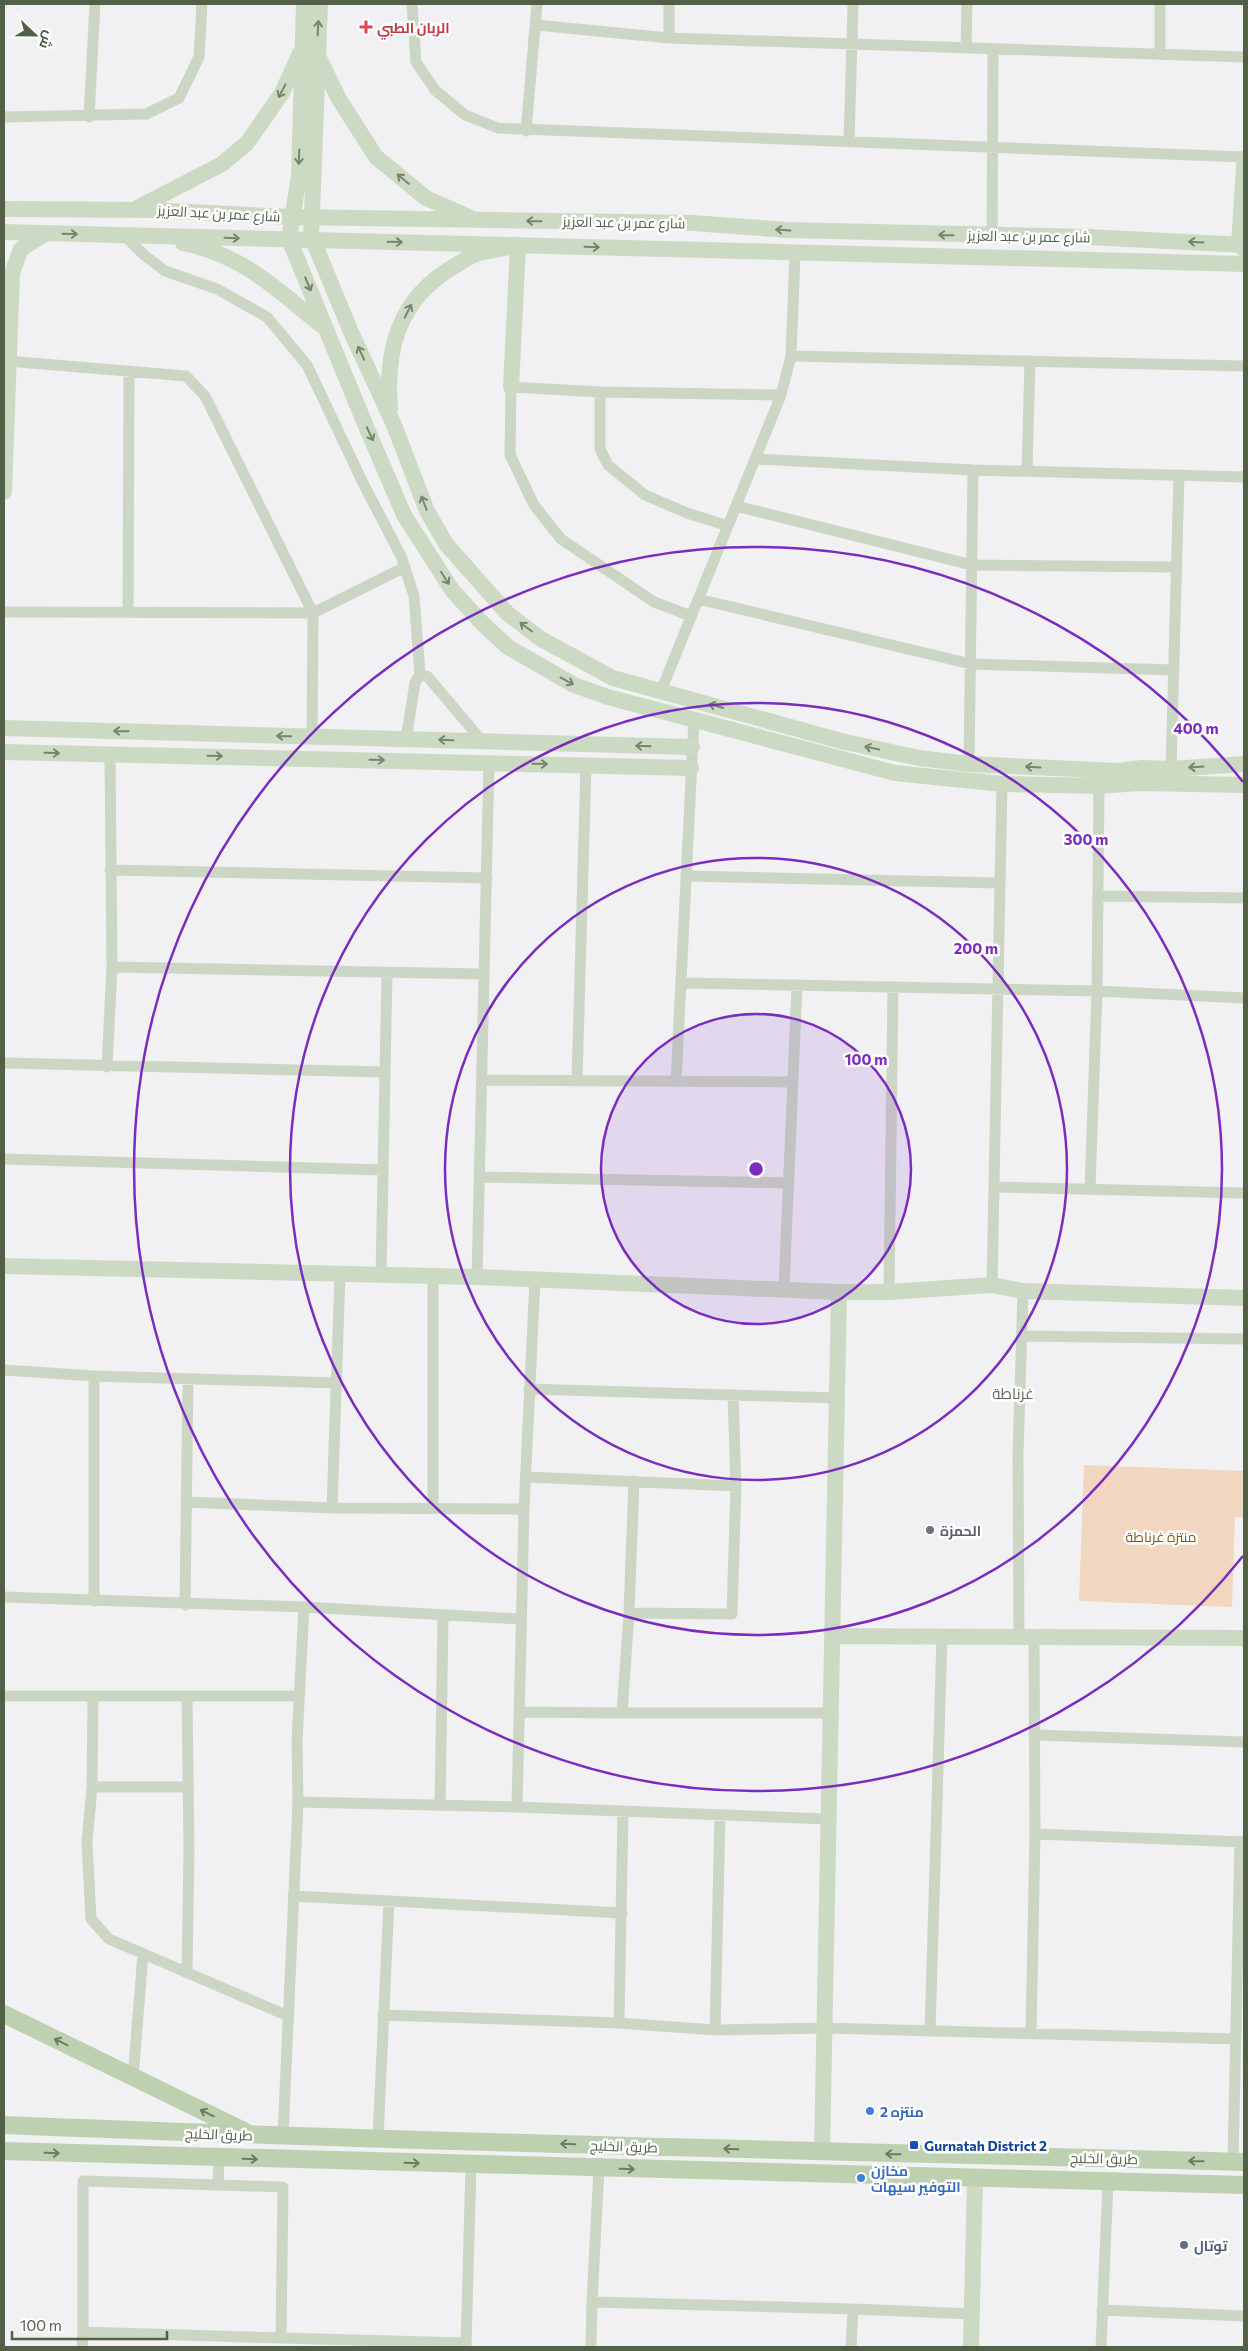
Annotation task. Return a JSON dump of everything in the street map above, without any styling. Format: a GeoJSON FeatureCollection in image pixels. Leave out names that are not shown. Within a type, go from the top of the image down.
{"type":"FeatureCollection","features":[{"type":"Feature","properties":{"kind":"main road"},"geometry":{"type":"LineString","coordinates":[[4,2014],[251,2135]]}},
{"type":"Feature","properties":{"kind":"main road"},"geometry":{"type":"LineString","coordinates":[[4,2115],[40,2126]]}},
{"type":"Feature","properties":{"kind":"main road","name":"طريق الخليج"},"geometry":{"type":"LineString","coordinates":[[4,2125],[283,2136],[1238,2162]]}},
{"type":"Feature","properties":{"kind":"main road","name":"طريق الخليج"},"geometry":{"type":"LineString","coordinates":[[5,2152],[1244,2185]]}},
{"type":"Feature","properties":{"kind":"street"},"geometry":{"type":"LineString","coordinates":[[89,117],[95,4]]}},
{"type":"Feature","properties":{"kind":"street"},"geometry":{"type":"LineString","coordinates":[[4,117],[89,117],[146,114],[179,98],[199,57],[202,4]]}},
{"type":"Feature","properties":{"kind":"street"},"geometry":{"type":"LineString","coordinates":[[304,4],[310,50],[311,240],[315,245],[351,332],[394,425],[427,511],[446,544],[507,613],[541,639],[613,678],[841,741],[919,758],[969,764],[1118,771],[1142,768],[1171,769],[1244,764]]}},
{"type":"Feature","properties":{"kind":"street"},"geometry":{"type":"LineString","coordinates":[[320,4],[310,50],[298,176],[289,239],[404,515],[452,590],[482,623],[508,647],[574,685],[608,697],[895,773],[1002,784],[1099,786],[1139,783],[1244,785]]}},
{"type":"Feature","properties":{"kind":"street"},"geometry":{"type":"LineString","coordinates":[[412,4],[416,62],[436,90],[465,115],[498,128],[526,131],[1244,157]]}},
{"type":"Feature","properties":{"kind":"street"},"geometry":{"type":"LineString","coordinates":[[526,131],[537,4]]}},
{"type":"Feature","properties":{"kind":"street"},"geometry":{"type":"LineString","coordinates":[[668,38],[669,4]]}},
{"type":"Feature","properties":{"kind":"street"},"geometry":{"type":"LineString","coordinates":[[849,143],[853,4]]}},
{"type":"Feature","properties":{"kind":"street"},"geometry":{"type":"LineString","coordinates":[[966,48],[967,4]]}},
{"type":"Feature","properties":{"kind":"street"},"geometry":{"type":"LineString","coordinates":[[1160,4],[1160,54]]}},
{"type":"Feature","properties":{"kind":"street"},"geometry":{"type":"LineString","coordinates":[[536,25],[668,38],[1244,57]]}},
{"type":"Feature","properties":{"kind":"street"},"geometry":{"type":"LineString","coordinates":[[992,236],[993,49]]}},
{"type":"Feature","properties":{"kind":"street"},"geometry":{"type":"LineString","coordinates":[[134,210],[222,164],[247,143],[310,50]]}},
{"type":"Feature","properties":{"kind":"street"},"geometry":{"type":"LineString","coordinates":[[310,50],[376,157],[426,198],[475,220]]}},
{"type":"Feature","properties":{"kind":"street"},"geometry":{"type":"LineString","coordinates":[[1243,246],[1244,166]]}},
{"type":"Feature","properties":{"kind":"street","name":"شارع عمر بن عبد العزيز"},"geometry":{"type":"LineString","coordinates":[[4,209],[134,210],[291,217],[693,223],[787,230],[1089,237],[1243,246]]}},
{"type":"Feature","properties":{"kind":"street","name":"شارع عمر بن عبد العزيز"},"geometry":{"type":"LineString","coordinates":[[4,232],[1244,264]]}},
{"type":"Feature","properties":{"kind":"street"},"geometry":{"type":"LineString","coordinates":[[4,492],[8,271],[21,249],[46,233]]}},
{"type":"Feature","properties":{"kind":"street"},"geometry":{"type":"LineString","coordinates":[[124,235],[144,255],[165,271],[217,289],[267,317],[307,365],[362,483],[401,556],[414,596],[420,674],[415,683],[406,739]]}},
{"type":"Feature","properties":{"kind":"street"},"geometry":{"type":"LineString","coordinates":[[149,236],[196,245],[230,258],[264,277],[327,329]]}},
{"type":"Feature","properties":{"kind":"street"},"geometry":{"type":"LineString","coordinates":[[394,425],[388,379],[394,344],[409,306],[440,275],[473,256],[518,245],[511,387],[510,454],[534,505],[561,539],[654,602],[691,616]]}},
{"type":"Feature","properties":{"kind":"street"},"geometry":{"type":"LineString","coordinates":[[661,691],[781,395],[791,356],[795,253]]}},
{"type":"Feature","properties":{"kind":"street"},"geometry":{"type":"LineString","coordinates":[[791,356],[1244,366]]}},
{"type":"Feature","properties":{"kind":"street"},"geometry":{"type":"LineString","coordinates":[[7,361],[186,376],[205,396],[313,613],[312,736]]}},
{"type":"Feature","properties":{"kind":"street"},"geometry":{"type":"LineString","coordinates":[[1027,471],[1030,361]]}},
{"type":"Feature","properties":{"kind":"street"},"geometry":{"type":"LineString","coordinates":[[128,612],[129,372]]}},
{"type":"Feature","properties":{"kind":"street"},"geometry":{"type":"LineString","coordinates":[[511,387],[600,392],[781,395]]}},
{"type":"Feature","properties":{"kind":"street"},"geometry":{"type":"LineString","coordinates":[[600,392],[600,449],[608,465],[645,494],[687,513],[728,526]]}},
{"type":"Feature","properties":{"kind":"street"},"geometry":{"type":"LineString","coordinates":[[755,460],[973,470],[1244,477]]}},
{"type":"Feature","properties":{"kind":"street"},"geometry":{"type":"LineString","coordinates":[[969,764],[973,470]]}},
{"type":"Feature","properties":{"kind":"street"},"geometry":{"type":"LineString","coordinates":[[1171,769],[1179,475]]}},
{"type":"Feature","properties":{"kind":"street"},"geometry":{"type":"LineString","coordinates":[[736,506],[972,565],[1176,567]]}},
{"type":"Feature","properties":{"kind":"street"},"geometry":{"type":"LineString","coordinates":[[4,612],[313,613],[405,567]]}},
{"type":"Feature","properties":{"kind":"street"},"geometry":{"type":"LineString","coordinates":[[698,599],[971,664],[1174,670]]}},
{"type":"Feature","properties":{"kind":"street"},"geometry":{"type":"LineString","coordinates":[[420,674],[428,678],[482,741]]}},
{"type":"Feature","properties":{"kind":"street"},"geometry":{"type":"LineString","coordinates":[[676,1082],[694,719]]}},
{"type":"Feature","properties":{"kind":"street"},"geometry":{"type":"LineString","coordinates":[[4,728],[692,747]]}},
{"type":"Feature","properties":{"kind":"street"},"geometry":{"type":"LineString","coordinates":[[4,752],[691,768]]}},
{"type":"Feature","properties":{"kind":"street"},"geometry":{"type":"LineString","coordinates":[[107,1067],[112,967],[110,754]]}},
{"type":"Feature","properties":{"kind":"street"},"geometry":{"type":"LineString","coordinates":[[478,1276],[489,762]]}},
{"type":"Feature","properties":{"kind":"street"},"geometry":{"type":"LineString","coordinates":[[577,1080],[586,765]]}},
{"type":"Feature","properties":{"kind":"street"},"geometry":{"type":"LineString","coordinates":[[992,1285],[1002,784]]}},
{"type":"Feature","properties":{"kind":"street"},"geometry":{"type":"LineString","coordinates":[[1090,1189],[1097,991],[1099,786]]}},
{"type":"Feature","properties":{"kind":"street"},"geometry":{"type":"LineString","coordinates":[[110,870],[487,878]]}},
{"type":"Feature","properties":{"kind":"street"},"geometry":{"type":"LineString","coordinates":[[686,876],[1000,883]]}},
{"type":"Feature","properties":{"kind":"street"},"geometry":{"type":"LineString","coordinates":[[1098,896],[1244,898]]}},
{"type":"Feature","properties":{"kind":"street"},"geometry":{"type":"LineString","coordinates":[[112,967],[484,974]]}},
{"type":"Feature","properties":{"kind":"street"},"geometry":{"type":"LineString","coordinates":[[381,1274],[387,972]]}},
{"type":"Feature","properties":{"kind":"street"},"geometry":{"type":"LineString","coordinates":[[681,983],[1097,991],[1244,998]]}},
{"type":"Feature","properties":{"kind":"street"},"geometry":{"type":"LineString","coordinates":[[784,1289],[797,985]]}},
{"type":"Feature","properties":{"kind":"street"},"geometry":{"type":"LineString","coordinates":[[889,1292],[893,987]]}},
{"type":"Feature","properties":{"kind":"street"},"geometry":{"type":"LineString","coordinates":[[4,1063],[107,1067],[385,1072]]}},
{"type":"Feature","properties":{"kind":"street"},"geometry":{"type":"LineString","coordinates":[[482,1080],[793,1082]]}},
{"type":"Feature","properties":{"kind":"street"},"geometry":{"type":"LineString","coordinates":[[4,1159],[383,1170]]}},
{"type":"Feature","properties":{"kind":"street"},"geometry":{"type":"LineString","coordinates":[[480,1177],[789,1183]]}},
{"type":"Feature","properties":{"kind":"street"},"geometry":{"type":"LineString","coordinates":[[994,1187],[1244,1193]]}},
{"type":"Feature","properties":{"kind":"street"},"geometry":{"type":"LineString","coordinates":[[4,1266],[478,1276],[838,1292],[889,1292],[992,1285],[1023,1291],[1244,1298]]}},
{"type":"Feature","properties":{"kind":"street"},"geometry":{"type":"LineString","coordinates":[[332,1508],[340,1274]]}},
{"type":"Feature","properties":{"kind":"street"},"geometry":{"type":"LineString","coordinates":[[433,1276],[433,1507]]}},
{"type":"Feature","properties":{"kind":"street"},"geometry":{"type":"LineString","coordinates":[[517,1807],[520,1619],[535,1279]]}},
{"type":"Feature","properties":{"kind":"street"},"geometry":{"type":"LineString","coordinates":[[1023,1291],[1018,1454],[1026,1636],[1034,1736],[1035,1834],[1031,2034]]}},
{"type":"Feature","properties":{"kind":"street"},"geometry":{"type":"LineString","coordinates":[[822,2152],[838,1292]]}},
{"type":"Feature","properties":{"kind":"street"},"geometry":{"type":"LineString","coordinates":[[1023,1336],[1244,1339]]}},
{"type":"Feature","properties":{"kind":"street"},"geometry":{"type":"LineString","coordinates":[[4,1370],[94,1376],[336,1383]]}},
{"type":"Feature","properties":{"kind":"street"},"geometry":{"type":"LineString","coordinates":[[94,1376],[94,1601]]}},
{"type":"Feature","properties":{"kind":"street"},"geometry":{"type":"LineString","coordinates":[[185,1605],[188,1379]]}},
{"type":"Feature","properties":{"kind":"street"},"geometry":{"type":"LineString","coordinates":[[530,1389],[836,1398]]}},
{"type":"Feature","properties":{"kind":"street"},"geometry":{"type":"LineString","coordinates":[[629,1613],[732,1614],[736,1486],[733,1395]]}},
{"type":"Feature","properties":{"kind":"street"},"geometry":{"type":"LineString","coordinates":[[526,1477],[736,1486]]}},
{"type":"Feature","properties":{"kind":"street"},"geometry":{"type":"LineString","coordinates":[[622,1713],[629,1613],[634,1481]]}},
{"type":"Feature","properties":{"kind":"street"},"geometry":{"type":"LineString","coordinates":[[186,1502],[332,1508],[524,1508]]}},
{"type":"Feature","properties":{"kind":"street"},"geometry":{"type":"LineString","coordinates":[[4,1597],[185,1605],[304,1607],[520,1619]]}},
{"type":"Feature","properties":{"kind":"street"},"geometry":{"type":"LineString","coordinates":[[283,2136],[298,1802],[297,1741],[304,1607]]}},
{"type":"Feature","properties":{"kind":"street"},"geometry":{"type":"LineString","coordinates":[[440,1806],[443,1616]]}},
{"type":"Feature","properties":{"kind":"street"},"geometry":{"type":"LineString","coordinates":[[832,1636],[1244,1638],[1244,1626]]}},
{"type":"Feature","properties":{"kind":"street"},"geometry":{"type":"LineString","coordinates":[[930,2031],[942,1637]]}},
{"type":"Feature","properties":{"kind":"street"},"geometry":{"type":"LineString","coordinates":[[4,1696],[299,1696]]}},
{"type":"Feature","properties":{"kind":"street"},"geometry":{"type":"LineString","coordinates":[[93,1697],[92,1787],[87,1842],[91,1918],[109,1940],[288,2016]]}},
{"type":"Feature","properties":{"kind":"street"},"geometry":{"type":"LineString","coordinates":[[187,1697],[187,1973]]}},
{"type":"Feature","properties":{"kind":"street"},"geometry":{"type":"LineString","coordinates":[[519,1712],[830,1713]]}},
{"type":"Feature","properties":{"kind":"street"},"geometry":{"type":"LineString","coordinates":[[1034,1736],[1244,1742]]}},
{"type":"Feature","properties":{"kind":"street"},"geometry":{"type":"LineString","coordinates":[[92,1787],[188,1787]]}},
{"type":"Feature","properties":{"kind":"street"},"geometry":{"type":"LineString","coordinates":[[298,1802],[517,1807],[828,1819]]}},
{"type":"Feature","properties":{"kind":"street"},"geometry":{"type":"LineString","coordinates":[[619,2023],[623,1811]]}},
{"type":"Feature","properties":{"kind":"street"},"geometry":{"type":"LineString","coordinates":[[715,2030],[720,1815]]}},
{"type":"Feature","properties":{"kind":"street"},"geometry":{"type":"LineString","coordinates":[[1035,1834],[1242,1841],[1236,2039],[1238,2162]]}},
{"type":"Feature","properties":{"kind":"street"},"geometry":{"type":"LineString","coordinates":[[293,1896],[622,1913]]}},
{"type":"Feature","properties":{"kind":"street"},"geometry":{"type":"LineString","coordinates":[[378,2138],[389,1901]]}},
{"type":"Feature","properties":{"kind":"street"},"geometry":{"type":"LineString","coordinates":[[133,2078],[143,1954]]}},
{"type":"Feature","properties":{"kind":"street"},"geometry":{"type":"LineString","coordinates":[[384,2015],[619,2023],[715,2030],[824,2028],[1236,2039]]}},
{"type":"Feature","properties":{"kind":"street"},"geometry":{"type":"LineString","coordinates":[[218,2185],[219,2158]]}},
{"type":"Feature","properties":{"kind":"street"},"geometry":{"type":"LineString","coordinates":[[83,2332],[281,2338],[341,2344],[466,2345],[471,2165]]}},
{"type":"Feature","properties":{"kind":"street"},"geometry":{"type":"LineString","coordinates":[[591,2347],[600,2168]]}},
{"type":"Feature","properties":{"kind":"street"},"geometry":{"type":"LineString","coordinates":[[971,2347],[976,2178]]}},
{"type":"Feature","properties":{"kind":"street"},"geometry":{"type":"LineString","coordinates":[[82,2347],[83,2181],[283,2187],[281,2338]]}},
{"type":"Feature","properties":{"kind":"street"},"geometry":{"type":"LineString","coordinates":[[1101,2347],[1108,2182]]}},
{"type":"Feature","properties":{"kind":"street"},"geometry":{"type":"LineString","coordinates":[[592,2302],[972,2314]]}},
{"type":"Feature","properties":{"kind":"street"},"geometry":{"type":"LineString","coordinates":[[851,2347],[853,2309]]}},
{"type":"Feature","properties":{"kind":"street"},"geometry":{"type":"LineString","coordinates":[[1102,2310],[1244,2316]]}},
{"type":"Feature","properties":{"kind":"street"},"geometry":{"type":"LineString","coordinates":[[180,2335],[180,2347]]}},
{"type":"Feature","properties":{"kind":"green space","name":"منتزة غرناطة"},"geometry":{"type":"Polygon","coordinates":[[[1084,1465],[1244,1471],[1244,1517],[1235,1517],[1232,1607],[1079,1601],[1084,1465]]]}},
{"type":"Feature","properties":{"kind":"place","name":"الربان الطبي"},"geometry":{"type":"Point","coordinates":[366,27]}},
{"type":"Feature","properties":{"kind":"place","name":"الحمزة"},"geometry":{"type":"Point","coordinates":[930,1530]}},
{"type":"Feature","properties":{"kind":"place","name":"منتزه 2"},"geometry":{"type":"Point","coordinates":[870,2111]}},
{"type":"Feature","properties":{"kind":"place","name":"Gurnatah District 2"},"geometry":{"type":"Point","coordinates":[914,2145]}},
{"type":"Feature","properties":{"kind":"place","name":"مخازن التوفير سيهات"},"geometry":{"type":"Point","coordinates":[861,2178]}},
{"type":"Feature","properties":{"kind":"place","name":"توتال"},"geometry":{"type":"Point","coordinates":[1184,2245]}},
{"type":"Feature","properties":{"kind":"district","name":"غرناطة"},"geometry":{"type":"Point","coordinates":[1013,1393]}}]}
